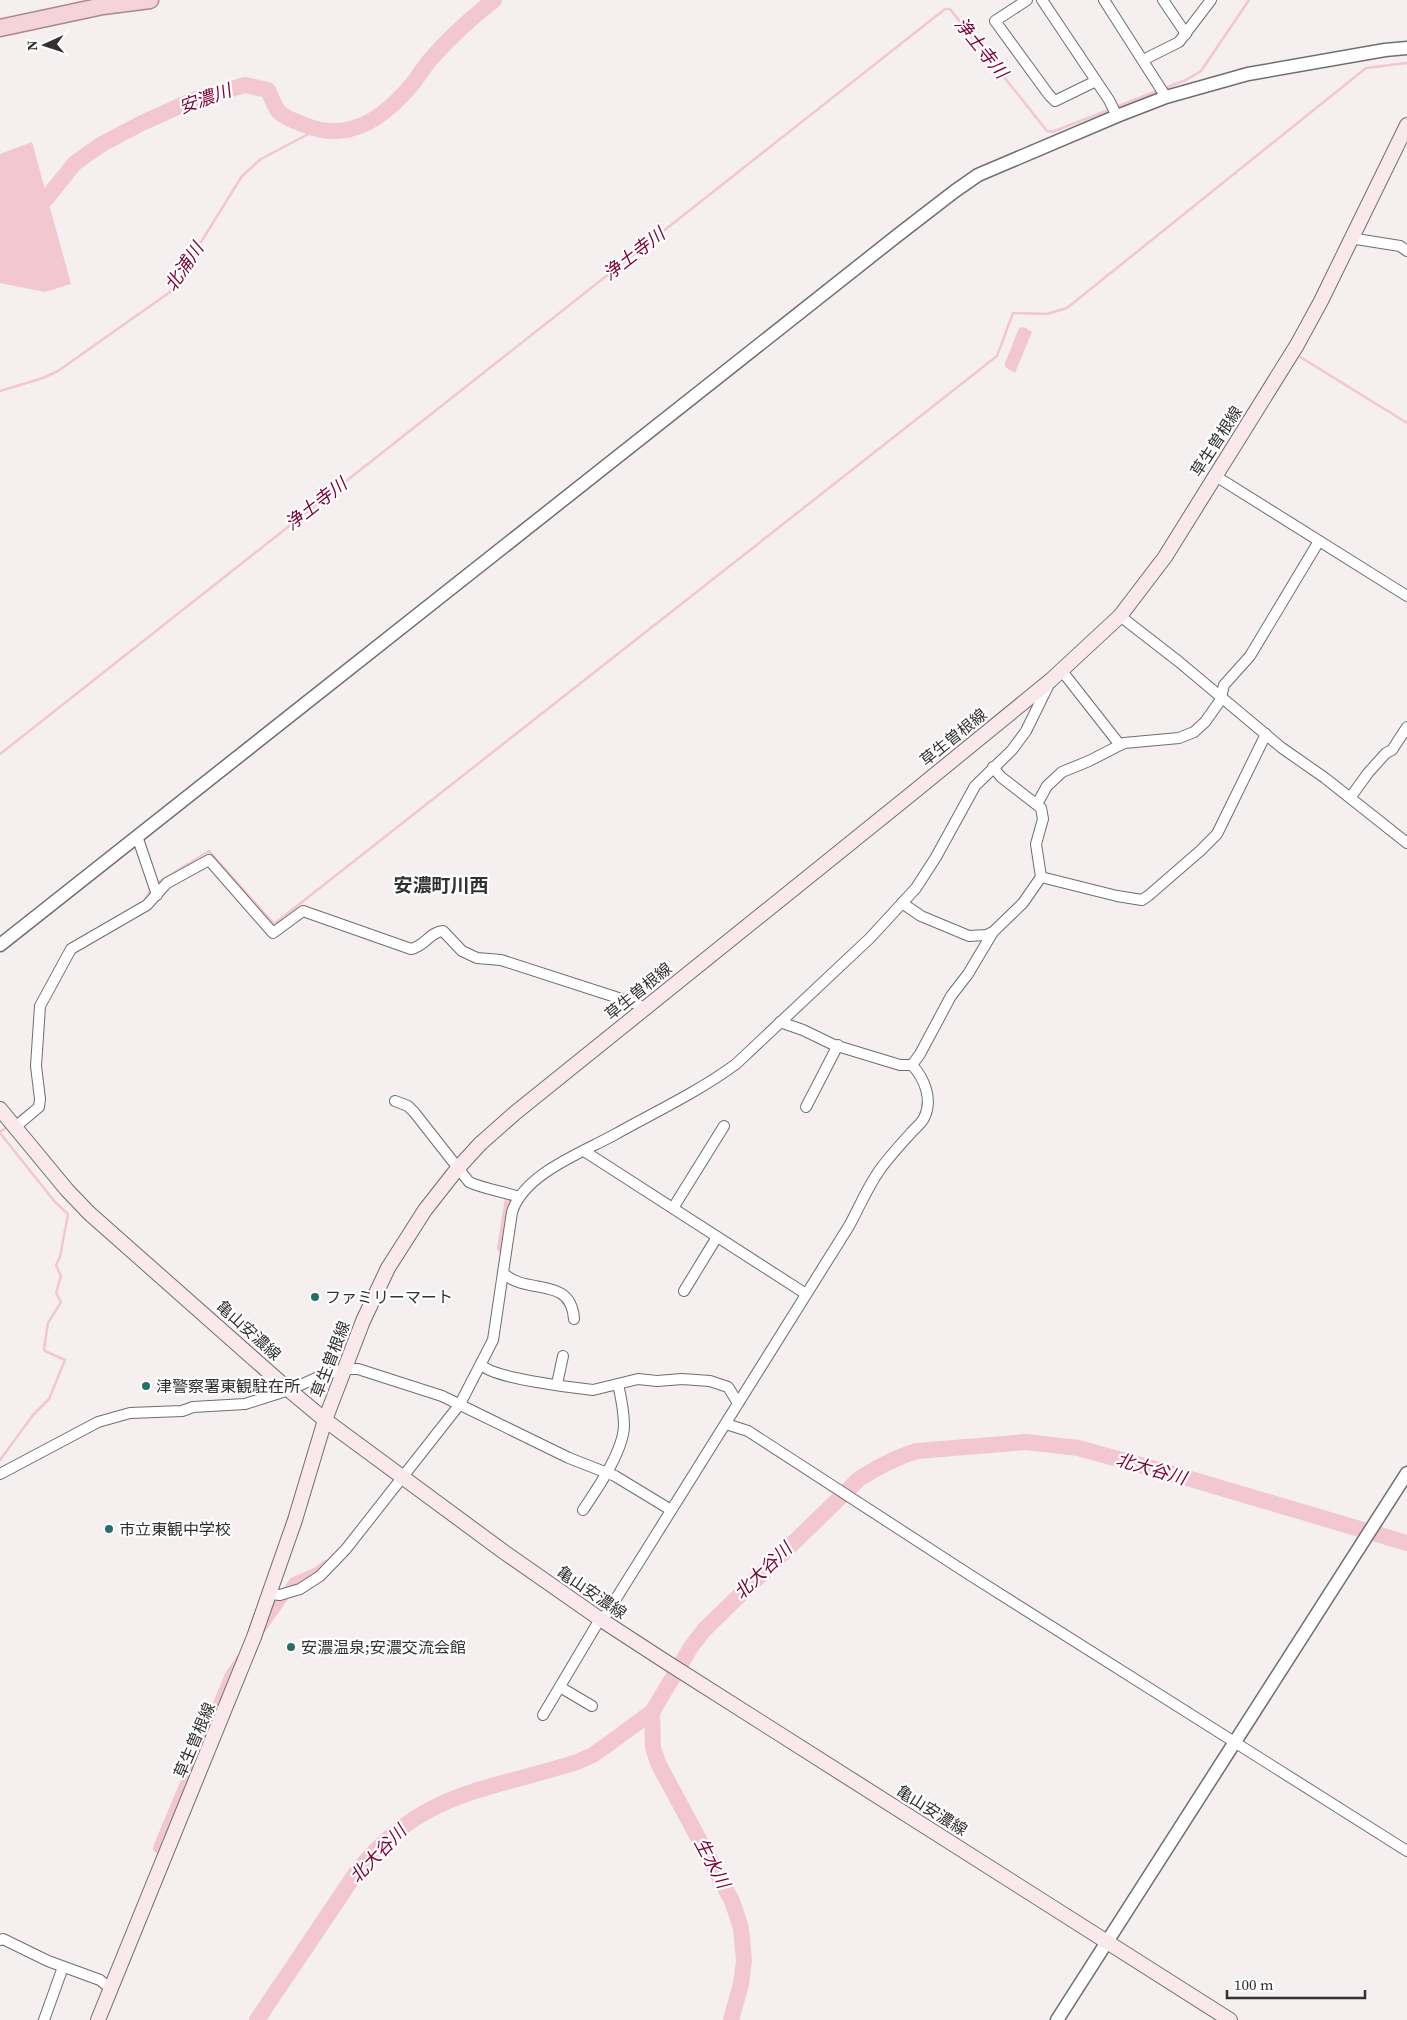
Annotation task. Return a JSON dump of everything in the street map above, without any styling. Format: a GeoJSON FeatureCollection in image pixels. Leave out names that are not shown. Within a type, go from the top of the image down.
{"type":"FeatureCollection","features":[{"type":"Feature","properties":{"kind":"main road"},"geometry":{"type":"LineString","coordinates":[[0,28],[102,3],[150,0]]}},
{"type":"Feature","properties":{"kind":"main road","name":"草生曽根線"},"geometry":{"type":"LineString","coordinates":[[98,2020],[231,1697],[270,1594],[295,1520],[325,1420],[363,1321],[388,1268],[425,1210],[458,1168],[480,1144],[515,1112],[910,795],[1056,675],[1120,616],[1165,557],[1214,475],[1265,398],[1297,345],[1321,302],[1350,238],[1407,125]]}},
{"type":"Feature","properties":{"kind":"main road","name":"亀山安濃線"},"geometry":{"type":"LineString","coordinates":[[2,1112],[79,1203],[289,1390],[325,1420],[402,1478],[601,1620],[1230,2020]]}},
{"type":"Feature","properties":{"kind":"street"},"geometry":{"type":"LineString","coordinates":[[1026,0],[995,21],[1055,102],[1096,81]]}},
{"type":"Feature","properties":{"kind":"street"},"geometry":{"type":"LineString","coordinates":[[1042,0],[1117,116]]}},
{"type":"Feature","properties":{"kind":"street"},"geometry":{"type":"LineString","coordinates":[[1104,0],[1166,97]]}},
{"type":"Feature","properties":{"kind":"street"},"geometry":{"type":"LineString","coordinates":[[1163,0],[1186,34]]}},
{"type":"Feature","properties":{"kind":"street"},"geometry":{"type":"LineString","coordinates":[[1143,60],[1179,42],[1211,0]]}},
{"type":"Feature","properties":{"kind":"street"},"geometry":{"type":"LineString","coordinates":[[0,945],[955,191],[978,176],[1166,97],[1248,74],[1385,50],[1407,48]]}},
{"type":"Feature","properties":{"kind":"street"},"geometry":{"type":"LineString","coordinates":[[1350,238],[1400,246],[1407,251]]}},
{"type":"Feature","properties":{"kind":"street"},"geometry":{"type":"LineString","coordinates":[[1214,475],[1407,596]]}},
{"type":"Feature","properties":{"kind":"street"},"geometry":{"type":"LineString","coordinates":[[1038,804],[1047,786],[1062,772],[1120,745],[1142,740],[1179,738],[1194,732],[1205,722],[1222,698],[1224,684],[1250,656],[1319,541]]}},
{"type":"Feature","properties":{"kind":"street"},"geometry":{"type":"LineString","coordinates":[[1120,616],[1282,748],[1325,778],[1407,843]]}},
{"type":"Feature","properties":{"kind":"street"},"geometry":{"type":"LineString","coordinates":[[270,1594],[280,1595],[300,1589],[320,1576],[358,1535],[460,1404],[482,1365],[493,1340],[512,1212],[519,1197],[540,1177],[718,1077],[736,1064],[870,938],[927,872],[975,786],[1012,750],[1026,731],[1056,675],[1120,745]]}},
{"type":"Feature","properties":{"kind":"street"},"geometry":{"type":"LineString","coordinates":[[1350,798],[1368,773],[1386,753],[1392,750],[1407,727]]}},
{"type":"Feature","properties":{"kind":"street"},"geometry":{"type":"LineString","coordinates":[[1041,877],[1116,896],[1142,900],[1200,851],[1217,834],[1266,734]]}},
{"type":"Feature","properties":{"kind":"street"},"geometry":{"type":"LineString","coordinates":[[912,1065],[920,1054],[951,996],[968,974],[993,932],[1023,903],[1041,877],[1036,844],[1043,815],[1038,804],[1007,782],[993,768]]}},
{"type":"Feature","properties":{"kind":"street"},"geometry":{"type":"LineString","coordinates":[[137,836],[157,895]]}},
{"type":"Feature","properties":{"kind":"street"},"geometry":{"type":"LineString","coordinates":[[14,1127],[39,1107],[40,1099],[36,1066],[40,1006],[71,949],[147,905],[167,883],[209,860],[273,933],[302,911],[411,949],[419,947],[436,932],[443,931],[462,951],[477,958],[501,960],[637,1004],[644,1008]]}},
{"type":"Feature","properties":{"kind":"street"},"geometry":{"type":"LineString","coordinates":[[902,903],[921,916],[969,936],[986,935],[993,932]]}},
{"type":"Feature","properties":{"kind":"street"},"geometry":{"type":"LineString","coordinates":[[543,1715],[849,1226],[875,1176],[898,1147],[923,1121],[927,1100],[926,1087],[920,1073],[912,1065],[900,1065],[838,1045],[780,1022]]}},
{"type":"Feature","properties":{"kind":"street"},"geometry":{"type":"LineString","coordinates":[[806,1107],[838,1045]]}},
{"type":"Feature","properties":{"kind":"street"},"geometry":{"type":"LineString","coordinates":[[395,1101],[408,1106],[414,1112],[469,1182],[519,1197]]}},
{"type":"Feature","properties":{"kind":"street"},"geometry":{"type":"LineString","coordinates":[[673,1208],[724,1126]]}},
{"type":"Feature","properties":{"kind":"street"},"geometry":{"type":"LineString","coordinates":[[584,1151],[806,1294]]}},
{"type":"Feature","properties":{"kind":"street"},"geometry":{"type":"LineString","coordinates":[[684,1291],[717,1237]]}},
{"type":"Feature","properties":{"kind":"street"},"geometry":{"type":"LineString","coordinates":[[503,1273],[526,1284],[562,1293],[569,1298],[572,1304],[574,1319]]}},
{"type":"Feature","properties":{"kind":"street"},"geometry":{"type":"LineString","coordinates":[[557,1384],[563,1356]]}},
{"type":"Feature","properties":{"kind":"street"},"geometry":{"type":"LineString","coordinates":[[482,1365],[485,1369],[507,1376],[593,1390],[638,1379],[710,1381],[728,1387],[738,1403]]}},
{"type":"Feature","properties":{"kind":"street"},"geometry":{"type":"LineString","coordinates":[[0,1474],[98,1422],[130,1413],[245,1404],[289,1390],[323,1374],[346,1369],[368,1371],[442,1396],[569,1458],[607,1473],[671,1510]]}},
{"type":"Feature","properties":{"kind":"street"},"geometry":{"type":"LineString","coordinates":[[583,1510],[607,1473],[624,1429],[618,1384]]}},
{"type":"Feature","properties":{"kind":"street"},"geometry":{"type":"LineString","coordinates":[[726,1424],[748,1431],[970,1575],[1407,1851]]}},
{"type":"Feature","properties":{"kind":"street"},"geometry":{"type":"LineString","coordinates":[[1057,2020],[1407,1473]]}},
{"type":"Feature","properties":{"kind":"street"},"geometry":{"type":"LineString","coordinates":[[560,1687],[592,1706]]}},
{"type":"Feature","properties":{"kind":"street"},"geometry":{"type":"LineString","coordinates":[[0,1940],[4,1939],[35,1956],[100,1980],[111,1989]]}},
{"type":"Feature","properties":{"kind":"street"},"geometry":{"type":"LineString","coordinates":[[44,2020],[63,1967]]}},
{"type":"Feature","properties":{"kind":"shaded area"},"geometry":{"type":"Polygon","coordinates":[[[32,142],[71,284],[45,292],[0,283],[0,154],[32,142]]]}},
{"type":"Feature","properties":{"kind":"shaded area"},"geometry":{"type":"Polygon","coordinates":[[[1024,327],[1032,332],[1015,373],[1005,367],[1005,363],[1019,328],[1024,327]]]}},
{"type":"Feature","properties":{"kind":"waterway","name":"安濃川"},"geometry":{"type":"LineString","coordinates":[[0,216],[30,208],[46,199],[75,163],[102,144],[193,100],[245,85],[268,90],[278,111],[291,120],[305,125],[321,130],[337,131],[352,129],[366,123],[379,116],[391,106],[414,82],[445,44],[494,0]]}},
{"type":"Feature","properties":{"kind":"waterway","name":"浄土寺川"},"geometry":{"type":"LineString","coordinates":[[1165,88],[1186,80],[1201,71],[1249,0]]}},
{"type":"Feature","properties":{"kind":"waterway","name":"浄土寺川"},"geometry":{"type":"LineString","coordinates":[[0,754],[945,9],[950,9],[1047,131],[1052,132],[1111,109]]}},
{"type":"Feature","properties":{"kind":"waterway"},"geometry":{"type":"LineString","coordinates":[[157,883],[209,851],[274,924],[997,356],[1013,313],[1047,314],[1067,308],[1366,68],[1407,63]]}},
{"type":"Feature","properties":{"kind":"waterway","name":"浄土寺川"},"geometry":{"type":"LineString","coordinates":[[1116,107],[1157,91]]}},
{"type":"Feature","properties":{"kind":"waterway","name":"北浦川"},"geometry":{"type":"LineString","coordinates":[[0,391],[43,378],[58,371],[170,292],[242,176],[261,159],[316,130]]}},
{"type":"Feature","properties":{"kind":"waterway"},"geometry":{"type":"LineString","coordinates":[[1297,355],[1407,423]]}},
{"type":"Feature","properties":{"kind":"waterway"},"geometry":{"type":"LineString","coordinates":[[144,901],[152,887]]}},
{"type":"Feature","properties":{"kind":"waterway"},"geometry":{"type":"LineString","coordinates":[[15,1120],[26,1111]]}},
{"type":"Feature","properties":{"kind":"waterway"},"geometry":{"type":"LineString","coordinates":[[0,1132],[9,1125]]}},
{"type":"Feature","properties":{"kind":"waterway"},"geometry":{"type":"LineString","coordinates":[[0,1133],[55,1202],[68,1214],[60,1257],[56,1265],[61,1276],[56,1293],[61,1302],[48,1323],[44,1349],[65,1360],[49,1399],[33,1415],[0,1460]]}},
{"type":"Feature","properties":{"kind":"waterway"},"geometry":{"type":"LineString","coordinates":[[502,1248],[510,1198]]}},
{"type":"Feature","properties":{"kind":"waterway","name":"北大谷川"},"geometry":{"type":"LineString","coordinates":[[257,2020],[356,1873],[380,1846],[405,1825],[430,1809],[484,1788],[544,1772],[593,1755],[652,1712],[691,1647],[704,1630],[859,1479],[880,1466],[902,1456],[917,1451],[1026,1442],[1078,1448],[1184,1477],[1407,1543]]}},
{"type":"Feature","properties":{"kind":"waterway"},"geometry":{"type":"LineString","coordinates":[[260,1630],[294,1582],[317,1572],[326,1565]]}},
{"type":"Feature","properties":{"kind":"waterway"},"geometry":{"type":"LineString","coordinates":[[158,1848],[230,1675],[241,1659]]}},
{"type":"Feature","properties":{"kind":"waterway","name":"生水川"},"geometry":{"type":"LineString","coordinates":[[652,1712],[653,1748],[658,1763],[732,1901],[741,1928],[744,1961],[741,1984],[731,2020]]}},
{"type":"Feature","properties":{"kind":"place","name":"ファミリーマート"},"geometry":{"type":"Point","coordinates":[315,1297]}},
{"type":"Feature","properties":{"kind":"place","name":"津警察署東観駐在所"},"geometry":{"type":"Point","coordinates":[146,1386]}},
{"type":"Feature","properties":{"kind":"place","name":"市立東観中学校"},"geometry":{"type":"Point","coordinates":[109,1529]}},
{"type":"Feature","properties":{"kind":"place","name":"安濃温泉;安濃交流会館"},"geometry":{"type":"Point","coordinates":[291,1647]}},
{"type":"Feature","properties":{"kind":"district","name":"安濃町川西"},"geometry":{"type":"Point","coordinates":[441,885]}}]}
